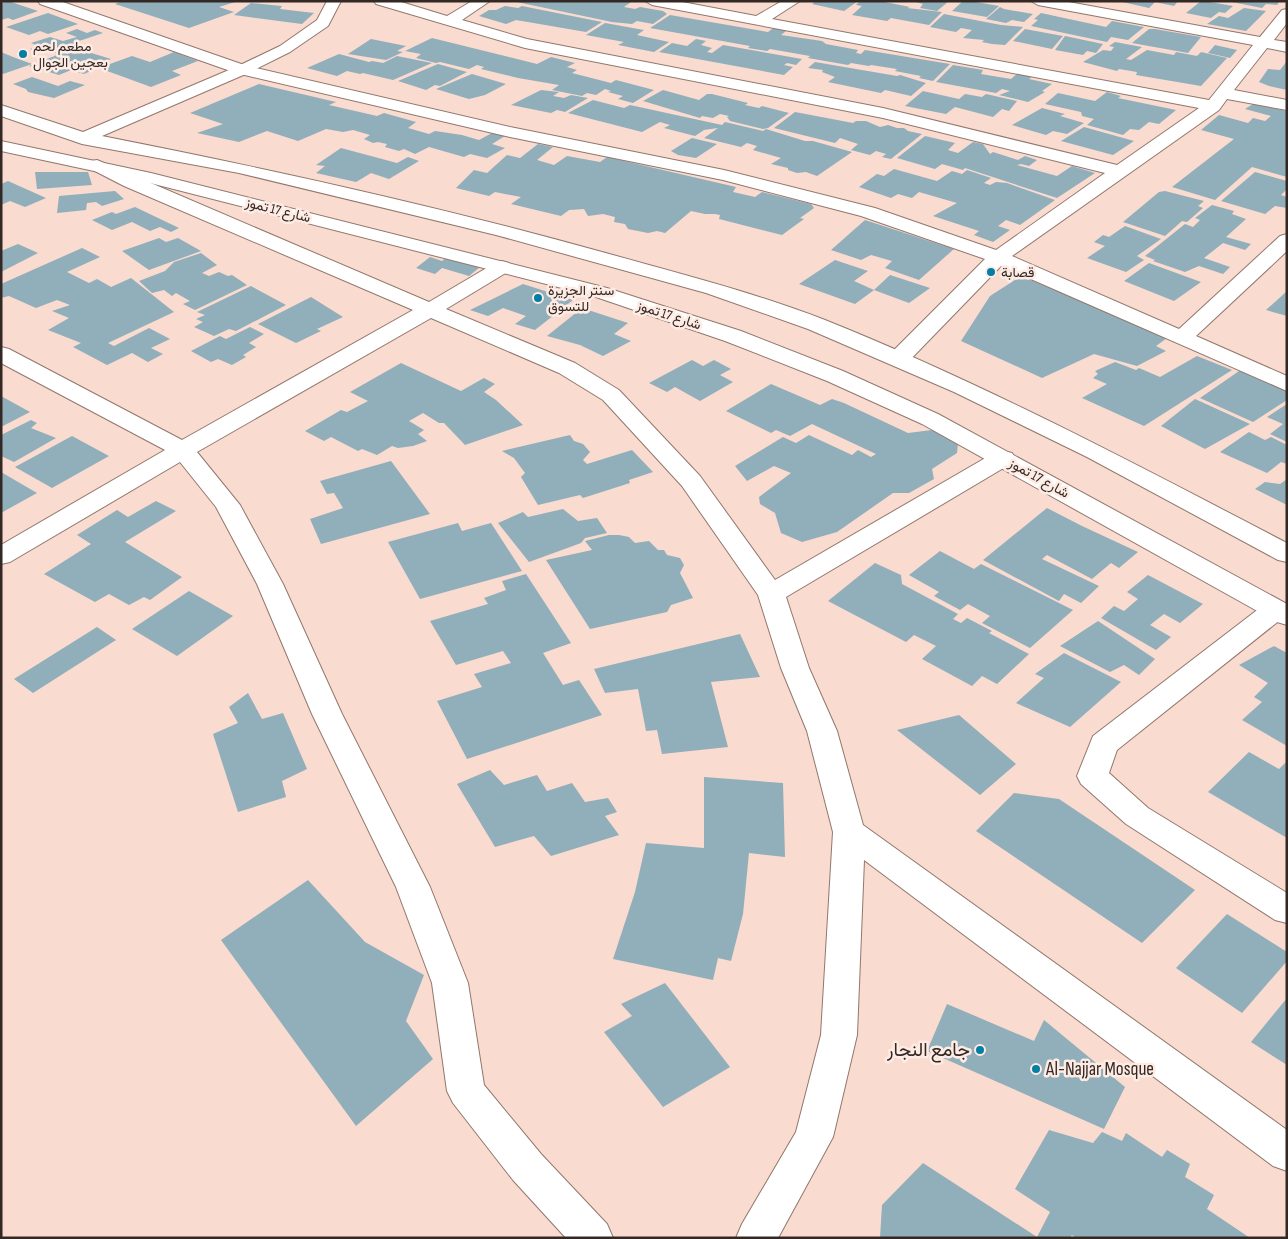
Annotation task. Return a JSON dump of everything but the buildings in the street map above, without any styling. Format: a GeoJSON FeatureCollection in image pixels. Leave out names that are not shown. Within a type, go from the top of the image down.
{"type":"FeatureCollection","features":[{"type":"Feature","properties":{"kind":"street"},"geometry":{"type":"LineString","coordinates":[[45,1],[242,70],[510,132],[724,175],[868,212],[998,257],[1287,384]]}},
{"type":"Feature","properties":{"kind":"street"},"geometry":{"type":"LineString","coordinates":[[53,157],[83,138],[242,70],[284,49],[323,22],[334,1]]}},
{"type":"Feature","properties":{"kind":"street"},"geometry":{"type":"LineString","coordinates":[[382,1],[526,43],[704,80],[883,113],[1121,172]]}},
{"type":"Feature","properties":{"kind":"street"},"geometry":{"type":"LineString","coordinates":[[449,21],[483,1]]}},
{"type":"Feature","properties":{"kind":"street"},"geometry":{"type":"LineString","coordinates":[[652,1],[1218,100],[1287,105]]}},
{"type":"Feature","properties":{"kind":"street"},"geometry":{"type":"LineString","coordinates":[[758,21],[793,1]]}},
{"type":"Feature","properties":{"kind":"street"},"geometry":{"type":"LineString","coordinates":[[1038,1],[1287,47]]}},
{"type":"Feature","properties":{"kind":"street"},"geometry":{"type":"LineString","coordinates":[[898,358],[998,257],[1121,172],[1218,100],[1287,12]]}},
{"type":"Feature","properties":{"kind":"street","name":"شارع 17 تموز"},"geometry":{"type":"LineString","coordinates":[[1,110],[46,127],[83,138],[239,168],[501,230],[713,289],[816,324],[898,358],[1095,452],[1287,554]]}},
{"type":"Feature","properties":{"kind":"street","name":"شارع 17 تموز"},"geometry":{"type":"LineString","coordinates":[[2,148],[97,166],[600,292],[733,336],[835,376],[930,419],[1281,613]]}},
{"type":"Feature","properties":{"kind":"street"},"geometry":{"type":"LineString","coordinates":[[97,166],[130,182],[567,368],[611,395],[692,480],[771,594],[795,668],[822,731],[849,832],[839,1035],[814,1137],[756,1238]]}},
{"type":"Feature","properties":{"kind":"street"},"geometry":{"type":"LineString","coordinates":[[1182,338],[1287,240]]}},
{"type":"Feature","properties":{"kind":"street"},"geometry":{"type":"LineString","coordinates":[[1,556],[502,267]]}},
{"type":"Feature","properties":{"kind":"street"},"geometry":{"type":"LineString","coordinates":[[1,354],[183,450],[227,505],[270,584],[326,714],[413,887],[450,982],[466,1091],[527,1166],[593,1238]]}},
{"type":"Feature","properties":{"kind":"street"},"geometry":{"type":"LineString","coordinates":[[771,594],[1003,458]]}},
{"type":"Feature","properties":{"kind":"street"},"geometry":{"type":"LineString","coordinates":[[1281,613],[1104,744],[1092,776],[1137,816],[1287,910]]}},
{"type":"Feature","properties":{"kind":"street"},"geometry":{"type":"LineString","coordinates":[[849,832],[1287,1154]]}},
{"type":"Feature","properties":{"kind":"place","name":"مطعم لحم بعجين الجوال"},"geometry":{"type":"Point","coordinates":[23,54]}},
{"type":"Feature","properties":{"kind":"place","name":"قصابة"},"geometry":{"type":"Point","coordinates":[991,272]}},
{"type":"Feature","properties":{"kind":"place","name":"سنتر الجزيرة للتسوق"},"geometry":{"type":"Point","coordinates":[538,298]}},
{"type":"Feature","properties":{"kind":"place","name":"جامع النجار"},"geometry":{"type":"Point","coordinates":[980,1050]}},
{"type":"Feature","properties":{"kind":"place","name":"Al-Najjar Mosque"},"geometry":{"type":"Point","coordinates":[1036,1069]}}]}
